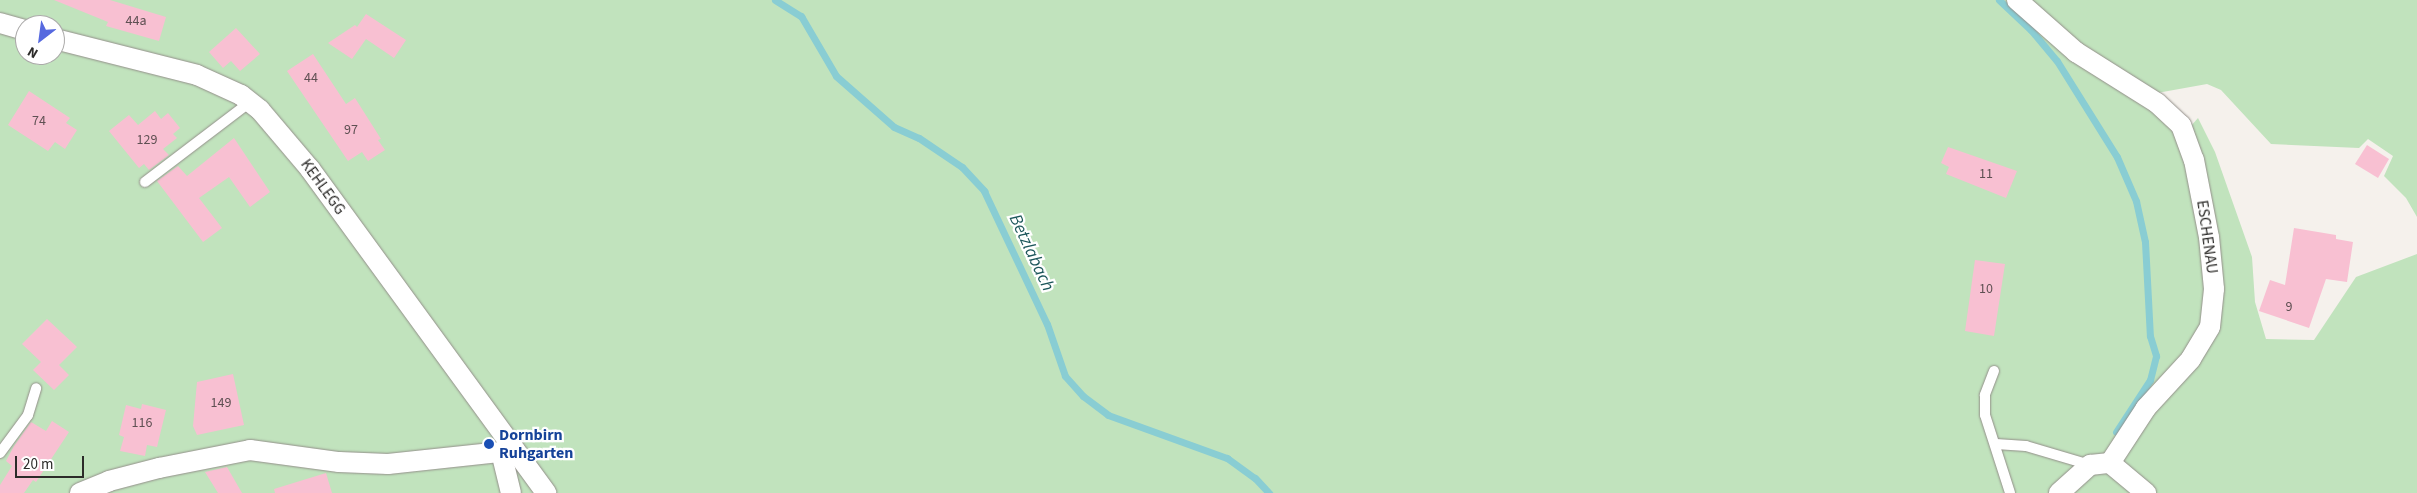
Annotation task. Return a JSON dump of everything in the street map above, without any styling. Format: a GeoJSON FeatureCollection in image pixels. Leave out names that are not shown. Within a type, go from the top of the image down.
{"type":"FeatureCollection","features":[{"type":"Feature","properties":{"kind":"street","name":"ESCHENAU"},"geometry":{"type":"LineString","coordinates":[[2017,0],[2076,52],[2157,103],[2181,125],[2194,160],[2210,246],[2214,289],[2210,327],[2191,359],[2146,408],[2100,464],[2059,493]]}},
{"type":"Feature","properties":{"kind":"street"},"geometry":{"type":"LineString","coordinates":[[0,23],[15,27]]}},
{"type":"Feature","properties":{"kind":"street","name":"KEHLEGG"},"geometry":{"type":"LineString","coordinates":[[65,42],[197,76],[221,85],[250,102],[276,126],[310,169],[506,448],[546,493]]}},
{"type":"Feature","properties":{"kind":"street"},"geometry":{"type":"LineString","coordinates":[[80,493],[109,481],[159,468],[250,450],[339,462],[388,464],[506,448]]}},
{"type":"Feature","properties":{"kind":"street","name":"KEHLEGG"},"geometry":{"type":"LineString","coordinates":[[506,448],[511,493]]}},
{"type":"Feature","properties":{"kind":"street"},"geometry":{"type":"LineString","coordinates":[[2100,464],[2146,493]]}},
{"type":"Feature","properties":{"kind":"lane"},"geometry":{"type":"LineString","coordinates":[[145,182],[250,102]]}},
{"type":"Feature","properties":{"kind":"lane"},"geometry":{"type":"LineString","coordinates":[[1994,371],[1985,395],[1985,415],[1996,444],[2010,493]]}},
{"type":"Feature","properties":{"kind":"lane"},"geometry":{"type":"LineString","coordinates":[[0,452],[28,415],[36,388]]}},
{"type":"Feature","properties":{"kind":"lane"},"geometry":{"type":"LineString","coordinates":[[1996,444],[2026,446],[2100,464]]}},
{"type":"Feature","properties":{"kind":"green space"},"geometry":{"type":"Polygon","coordinates":[[[0,0],[2417,0],[2417,217],[2406,198],[2384,176],[2393,156],[2368,139],[2359,148],[2271,144],[2221,90],[2207,84],[2157,93],[2190,127],[2198,118],[2215,152],[2252,257],[2255,302],[2266,339],[2314,340],[2356,277],[2417,254],[2417,493],[0,493],[0,0]]]}},
{"type":"Feature","properties":{"kind":"building"},"geometry":{"type":"Polygon","coordinates":[[[54,0],[110,0],[166,17],[159,41],[106,26],[108,22],[54,0]]]}},
{"type":"Feature","properties":{"kind":"building"},"geometry":{"type":"Polygon","coordinates":[[[366,14],[406,40],[394,58],[366,39],[352,59],[328,43],[355,25],[357,27],[366,14]]]}},
{"type":"Feature","properties":{"kind":"building"},"geometry":{"type":"Polygon","coordinates":[[[236,28],[260,54],[240,71],[231,61],[223,68],[209,52],[236,28]]]}},
{"type":"Feature","properties":{"kind":"building"},"geometry":{"type":"Polygon","coordinates":[[[313,54],[346,104],[355,98],[381,139],[378,140],[385,150],[368,161],[362,152],[348,161],[287,71],[313,54]]]}},
{"type":"Feature","properties":{"kind":"building"},"geometry":{"type":"Polygon","coordinates":[[[29,91],[70,118],[66,123],[77,130],[65,149],[55,142],[48,151],[8,125],[29,91]]]}},
{"type":"Feature","properties":{"kind":"building"},"geometry":{"type":"Polygon","coordinates":[[[155,111],[161,119],[168,113],[180,128],[173,134],[177,138],[163,149],[169,155],[149,170],[144,164],[139,168],[109,131],[129,115],[138,125],[155,111]]]}},
{"type":"Feature","properties":{"kind":"building"},"geometry":{"type":"Polygon","coordinates":[[[234,138],[270,192],[250,207],[229,177],[199,198],[222,228],[203,242],[157,181],[178,166],[187,176],[234,138]]]}},
{"type":"Feature","properties":{"kind":"building"},"geometry":{"type":"Polygon","coordinates":[[[2367,145],[2389,159],[2378,178],[2355,164],[2367,145]]]}},
{"type":"Feature","properties":{"kind":"building"},"geometry":{"type":"Polygon","coordinates":[[[1948,147],[2017,171],[2006,198],[1946,174],[1949,167],[1941,163],[1948,147]]]}},
{"type":"Feature","properties":{"kind":"building"},"geometry":{"type":"Polygon","coordinates":[[[2294,228],[2336,235],[2336,239],[2353,242],[2347,282],[2326,279],[2309,328],[2259,311],[2270,280],[2285,285],[2294,228]]]}},
{"type":"Feature","properties":{"kind":"building"},"geometry":{"type":"Polygon","coordinates":[[[1975,260],[2005,264],[1994,336],[1965,331],[1975,260]]]}},
{"type":"Feature","properties":{"kind":"building"},"geometry":{"type":"Polygon","coordinates":[[[47,319],[77,347],[59,365],[69,375],[54,390],[33,370],[41,362],[22,344],[47,319]]]}},
{"type":"Feature","properties":{"kind":"building"},"geometry":{"type":"Polygon","coordinates":[[[233,374],[244,425],[197,435],[193,426],[197,382],[233,374]]]}},
{"type":"Feature","properties":{"kind":"building"},"geometry":{"type":"Polygon","coordinates":[[[142,404],[166,410],[157,447],[147,445],[145,456],[120,451],[124,437],[119,435],[126,405],[141,409],[142,404]]]}},
{"type":"Feature","properties":{"kind":"building"},"geometry":{"type":"Polygon","coordinates":[[[52,421],[69,432],[36,482],[33,480],[24,493],[0,493],[0,485],[12,466],[6,461],[31,422],[46,431],[52,421]]]}},
{"type":"Feature","properties":{"kind":"building"},"geometry":{"type":"Polygon","coordinates":[[[227,467],[242,493],[218,493],[205,472],[227,467]]]}},
{"type":"Feature","properties":{"kind":"building"},"geometry":{"type":"Polygon","coordinates":[[[326,473],[332,493],[275,493],[274,489],[326,473]]]}},
{"type":"Feature","properties":{"kind":"waterway","name":"Betzlabach"},"geometry":{"type":"LineString","coordinates":[[775,0],[801,16],[836,76],[894,127],[919,138],[962,167],[984,191],[1047,324],[1065,376],[1083,396],[1108,415],[1227,458],[1255,478],[1269,493]]}},
{"type":"Feature","properties":{"kind":"waterway"},"geometry":{"type":"LineString","coordinates":[[1999,0],[2031,30],[2057,61],[2117,157],[2136,201],[2145,242],[2150,336],[2156,356],[2150,380],[2116,432]]}},
{"type":"Feature","properties":{"kind":"place","name":"Dornbirn Ruhgarten"},"geometry":{"type":"Point","coordinates":[489,444]}}]}
